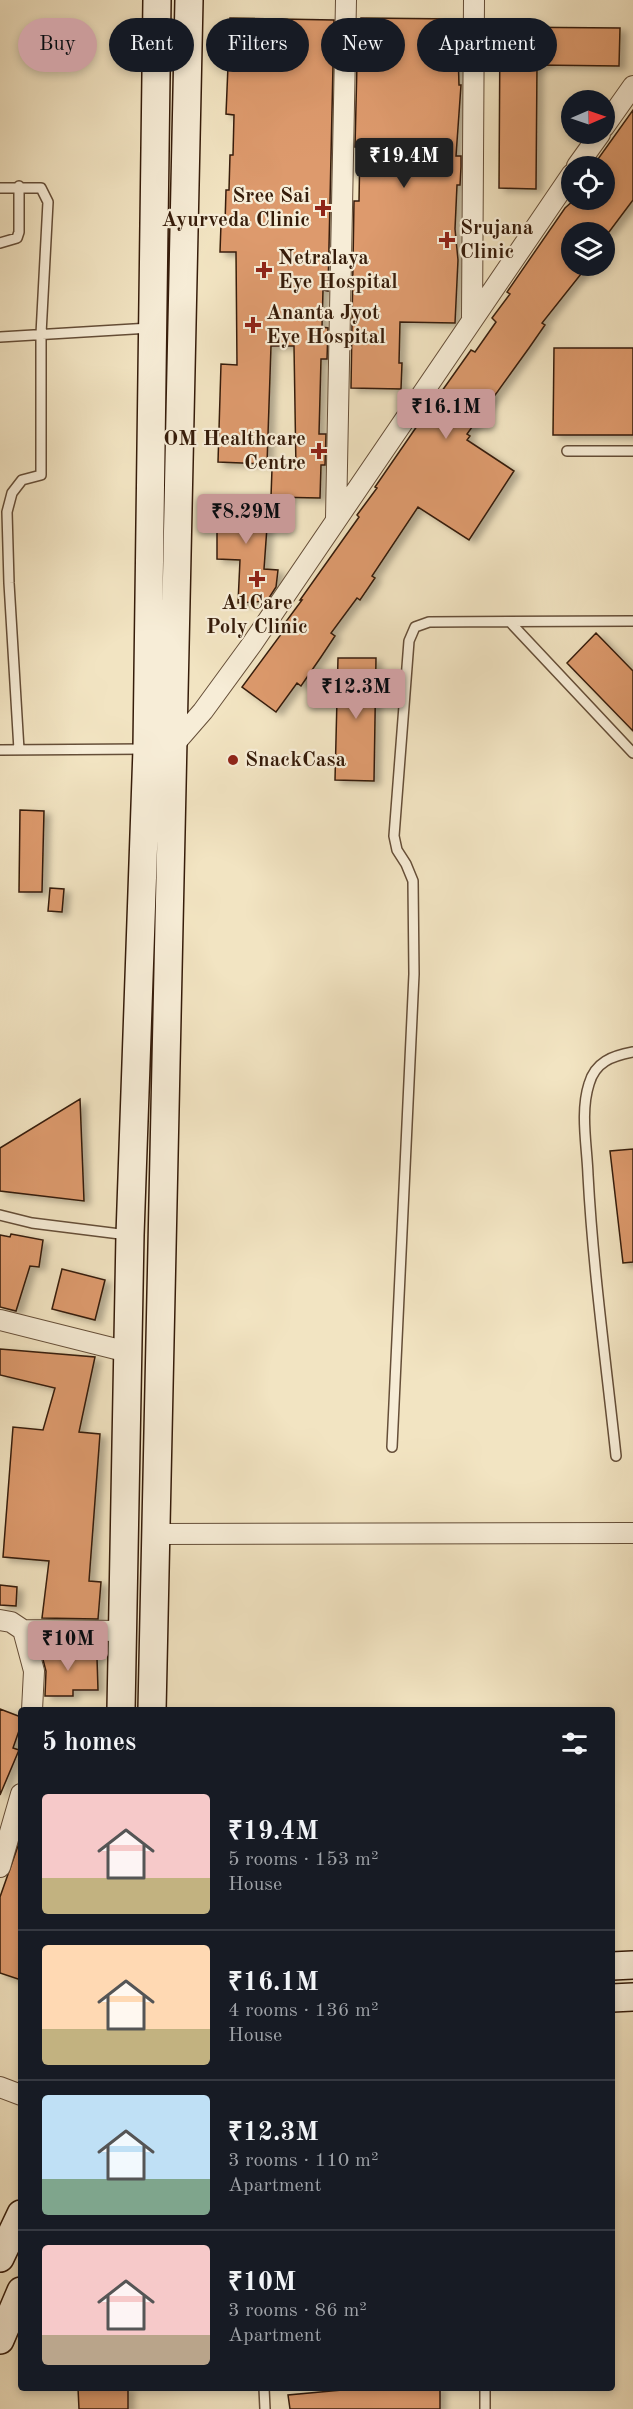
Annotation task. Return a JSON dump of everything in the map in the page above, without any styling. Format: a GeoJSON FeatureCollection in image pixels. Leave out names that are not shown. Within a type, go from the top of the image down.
{"type":"FeatureCollection","features":[{"type":"Feature","properties":{"kind":"main road"},"geometry":{"type":"LineString","coordinates":[[152,1707],[157,1534],[159,749],[151,328],[157,0]]}},
{"type":"Feature","properties":{"kind":"main road"},"geometry":{"type":"LineString","coordinates":[[121,1707],[130,1235],[159,749],[189,0]]}},
{"type":"Feature","properties":{"kind":"main road"},"geometry":{"type":"LineString","coordinates":[[615,1966],[633,1965]]}},
{"type":"Feature","properties":{"kind":"main road"},"geometry":{"type":"LineString","coordinates":[[615,1998],[633,1997]]}},
{"type":"Feature","properties":{"kind":"main road"},"geometry":{"type":"LineString","coordinates":[[0,2258],[18,2220]]}},
{"type":"Feature","properties":{"kind":"main road"},"geometry":{"type":"LineString","coordinates":[[0,2340],[18,2299]]}},
{"type":"Feature","properties":{"kind":"street"},"geometry":{"type":"LineString","coordinates":[[336,518],[346,0]]}},
{"type":"Feature","properties":{"kind":"street"},"geometry":{"type":"LineString","coordinates":[[472,317],[474,0]]}},
{"type":"Feature","properties":{"kind":"street"},"geometry":{"type":"LineString","coordinates":[[615,111],[633,86]]}},
{"type":"Feature","properties":{"kind":"street"},"geometry":{"type":"LineString","coordinates":[[159,749],[203,711],[252,644],[472,317],[561,190]]}},
{"type":"Feature","properties":{"kind":"street"},"geometry":{"type":"LineString","coordinates":[[0,1320],[128,1352]]}},
{"type":"Feature","properties":{"kind":"street"},"geometry":{"type":"LineString","coordinates":[[157,1534],[633,1533]]}},
{"type":"Feature","properties":{"kind":"street"},"geometry":{"type":"LineString","coordinates":[[0,1620],[11,1622],[23,1630],[122,1631]]}},
{"type":"Feature","properties":{"kind":"street"},"geometry":{"type":"LineString","coordinates":[[23,1630],[34,1671],[32,1707]]}},
{"type":"Feature","properties":{"kind":"street"},"geometry":{"type":"LineString","coordinates":[[0,1867],[18,1804]]}},
{"type":"Feature","properties":{"kind":"street"},"geometry":{"type":"LineString","coordinates":[[0,2087],[18,2094]]}},
{"type":"Feature","properties":{"kind":"lane"},"geometry":{"type":"LineString","coordinates":[[0,188],[19,186],[41,188],[48,202],[41,334],[41,475],[22,480],[12,493],[7,512],[11,630],[20,750]]}},
{"type":"Feature","properties":{"kind":"lane"},"geometry":{"type":"LineString","coordinates":[[0,243],[17,238],[19,232],[19,186]]}},
{"type":"Feature","properties":{"kind":"lane"},"geometry":{"type":"LineString","coordinates":[[0,337],[151,328]]}},
{"type":"Feature","properties":{"kind":"lane"},"geometry":{"type":"LineString","coordinates":[[567,451],[633,451]]}},
{"type":"Feature","properties":{"kind":"lane"},"geometry":{"type":"LineString","coordinates":[[392,1448],[414,974],[412,881],[406,864],[397,850],[394,836],[409,641],[415,627],[429,622],[633,621]]}},
{"type":"Feature","properties":{"kind":"lane"},"geometry":{"type":"LineString","coordinates":[[510,622],[633,753]]}},
{"type":"Feature","properties":{"kind":"lane"},"geometry":{"type":"LineString","coordinates":[[0,750],[159,749]]}},
{"type":"Feature","properties":{"kind":"lane"},"geometry":{"type":"LineString","coordinates":[[616,1456],[592,1254],[585,1115],[589,1084],[598,1064],[618,1055],[633,1052]]}},
{"type":"Feature","properties":{"kind":"lane"},"geometry":{"type":"LineString","coordinates":[[0,1215],[32,1223],[130,1235]]}},
{"type":"Feature","properties":{"kind":"lane"},"geometry":{"type":"LineString","coordinates":[[264,2391],[265,2409]]}},
{"type":"Feature","properties":{"kind":"lane"},"geometry":{"type":"LineString","coordinates":[[485,2391],[485,2409]]}},
{"type":"Feature","properties":{"kind":"building"},"geometry":{"type":"Polygon","coordinates":[[[405,18],[417,19],[417,72],[459,72],[459,85],[461,85],[456,156],[461,156],[455,229],[458,260],[455,323],[400,322],[401,389],[351,388],[354,201],[359,201],[360,147],[355,147],[357,72],[405,72],[405,18]]]}},
{"type":"Feature","properties":{"kind":"building"},"geometry":{"type":"Polygon","coordinates":[[[309,20],[321,20],[321,72],[333,72],[328,291],[323,290],[322,327],[328,328],[327,359],[321,359],[319,434],[326,434],[325,465],[321,465],[320,498],[271,497],[272,469],[296,469],[294,346],[271,346],[267,464],[218,462],[221,364],[237,365],[236,252],[220,252],[221,224],[225,224],[226,190],[229,190],[230,155],[233,155],[234,115],[226,114],[228,72],[309,72],[309,20]]]}},
{"type":"Feature","properties":{"kind":"building"},"geometry":{"type":"Polygon","coordinates":[[[557,27],[620,28],[619,66],[557,65],[557,27]]]}},
{"type":"Feature","properties":{"kind":"building"},"geometry":{"type":"Polygon","coordinates":[[[500,72],[537,72],[536,189],[499,188],[500,72]]]}},
{"type":"Feature","properties":{"kind":"building"},"geometry":{"type":"Polygon","coordinates":[[[633,110],[633,200],[615,224],[615,222],[561,222],[561,276],[579,276],[542,323],[545,325],[467,434],[470,436],[467,440],[514,471],[469,540],[418,507],[372,576],[375,578],[360,600],[357,598],[331,633],[335,636],[301,686],[297,683],[276,712],[242,687],[282,633],[279,631],[359,517],[357,515],[415,429],[471,350],[475,352],[496,322],[492,318],[510,294],[507,292],[564,210],[615,210],[615,156],[600,156],[609,144],[615,144],[615,135],[633,110]]]}},
{"type":"Feature","properties":{"kind":"building"},"geometry":{"type":"Polygon","coordinates":[[[554,348],[633,348],[633,435],[553,435],[554,348]]]}},
{"type":"Feature","properties":{"kind":"building"},"geometry":{"type":"Polygon","coordinates":[[[217,498],[269,499],[264,569],[278,570],[276,587],[267,601],[238,603],[240,560],[217,559],[217,498]]]}},
{"type":"Feature","properties":{"kind":"building"},"geometry":{"type":"Polygon","coordinates":[[[596,633],[633,671],[633,731],[567,663],[596,633]]]}},
{"type":"Feature","properties":{"kind":"building"},"geometry":{"type":"Polygon","coordinates":[[[338,658],[376,658],[374,781],[335,780],[338,658]]]}},
{"type":"Feature","properties":{"kind":"building"},"geometry":{"type":"Polygon","coordinates":[[[20,810],[44,811],[42,892],[19,892],[20,810]]]}},
{"type":"Feature","properties":{"kind":"building"},"geometry":{"type":"Polygon","coordinates":[[[50,888],[64,889],[62,912],[48,911],[50,888]]]}},
{"type":"Feature","properties":{"kind":"building"},"geometry":{"type":"Polygon","coordinates":[[[80,1099],[84,1201],[0,1191],[0,1148],[80,1099]]]}},
{"type":"Feature","properties":{"kind":"building"},"geometry":{"type":"Polygon","coordinates":[[[633,1149],[633,1262],[623,1263],[610,1151],[633,1149]]]}},
{"type":"Feature","properties":{"kind":"building"},"geometry":{"type":"Polygon","coordinates":[[[11,1234],[43,1240],[39,1267],[30,1266],[16,1311],[0,1307],[0,1235],[10,1237],[11,1234]]]}},
{"type":"Feature","properties":{"kind":"building"},"geometry":{"type":"Polygon","coordinates":[[[62,1269],[105,1280],[95,1320],[52,1309],[62,1269]]]}},
{"type":"Feature","properties":{"kind":"building"},"geometry":{"type":"Polygon","coordinates":[[[0,1349],[95,1357],[79,1432],[100,1434],[89,1581],[101,1582],[98,1619],[42,1618],[49,1561],[3,1557],[13,1427],[43,1430],[55,1388],[0,1375],[0,1349]]]}},
{"type":"Feature","properties":{"kind":"building"},"geometry":{"type":"Polygon","coordinates":[[[0,1585],[17,1587],[16,1606],[0,1605],[0,1585]]]}},
{"type":"Feature","properties":{"kind":"building"},"geometry":{"type":"Polygon","coordinates":[[[40,1648],[73,1648],[73,1659],[97,1658],[98,1690],[73,1690],[73,1696],[45,1696],[46,1671],[40,1648]]]}},
{"type":"Feature","properties":{"kind":"building"},"geometry":{"type":"Polygon","coordinates":[[[0,1709],[18,1716],[18,1734],[13,1748],[18,1750],[18,1752],[0,1795],[0,1709]]]}},
{"type":"Feature","properties":{"kind":"building"},"geometry":{"type":"Polygon","coordinates":[[[18,1846],[18,1979],[0,1973],[0,1897],[18,1846]]]}},
{"type":"Feature","properties":{"kind":"building"},"geometry":{"type":"Polygon","coordinates":[[[78,2391],[128,2391],[128,2409],[79,2409],[78,2391]]]}},
{"type":"Feature","properties":{"kind":"building"},"geometry":{"type":"Polygon","coordinates":[[[331,2391],[440,2391],[440,2409],[290,2409],[288,2395],[331,2391]]]}},
{"type":"Feature","properties":{"kind":"place","name":"Sree Sai Ayurveda Clinic"},"geometry":{"type":"Point","coordinates":[323,208]}},
{"type":"Feature","properties":{"kind":"place","name":"Srujana Clinic"},"geometry":{"type":"Point","coordinates":[447,240]}},
{"type":"Feature","properties":{"kind":"place","name":"Netralaya Eye Hospital"},"geometry":{"type":"Point","coordinates":[264,270]}},
{"type":"Feature","properties":{"kind":"place","name":"Ananta Jyot Eye Hospital"},"geometry":{"type":"Point","coordinates":[253,325]}},
{"type":"Feature","properties":{"kind":"place","name":"OM Healthcare Centre"},"geometry":{"type":"Point","coordinates":[319,451]}},
{"type":"Feature","properties":{"kind":"place","name":"A1Care Poly Clinic"},"geometry":{"type":"Point","coordinates":[257,579]}},
{"type":"Feature","properties":{"kind":"place","name":"SnackCasa"},"geometry":{"type":"Point","coordinates":[233,760]}}]}
